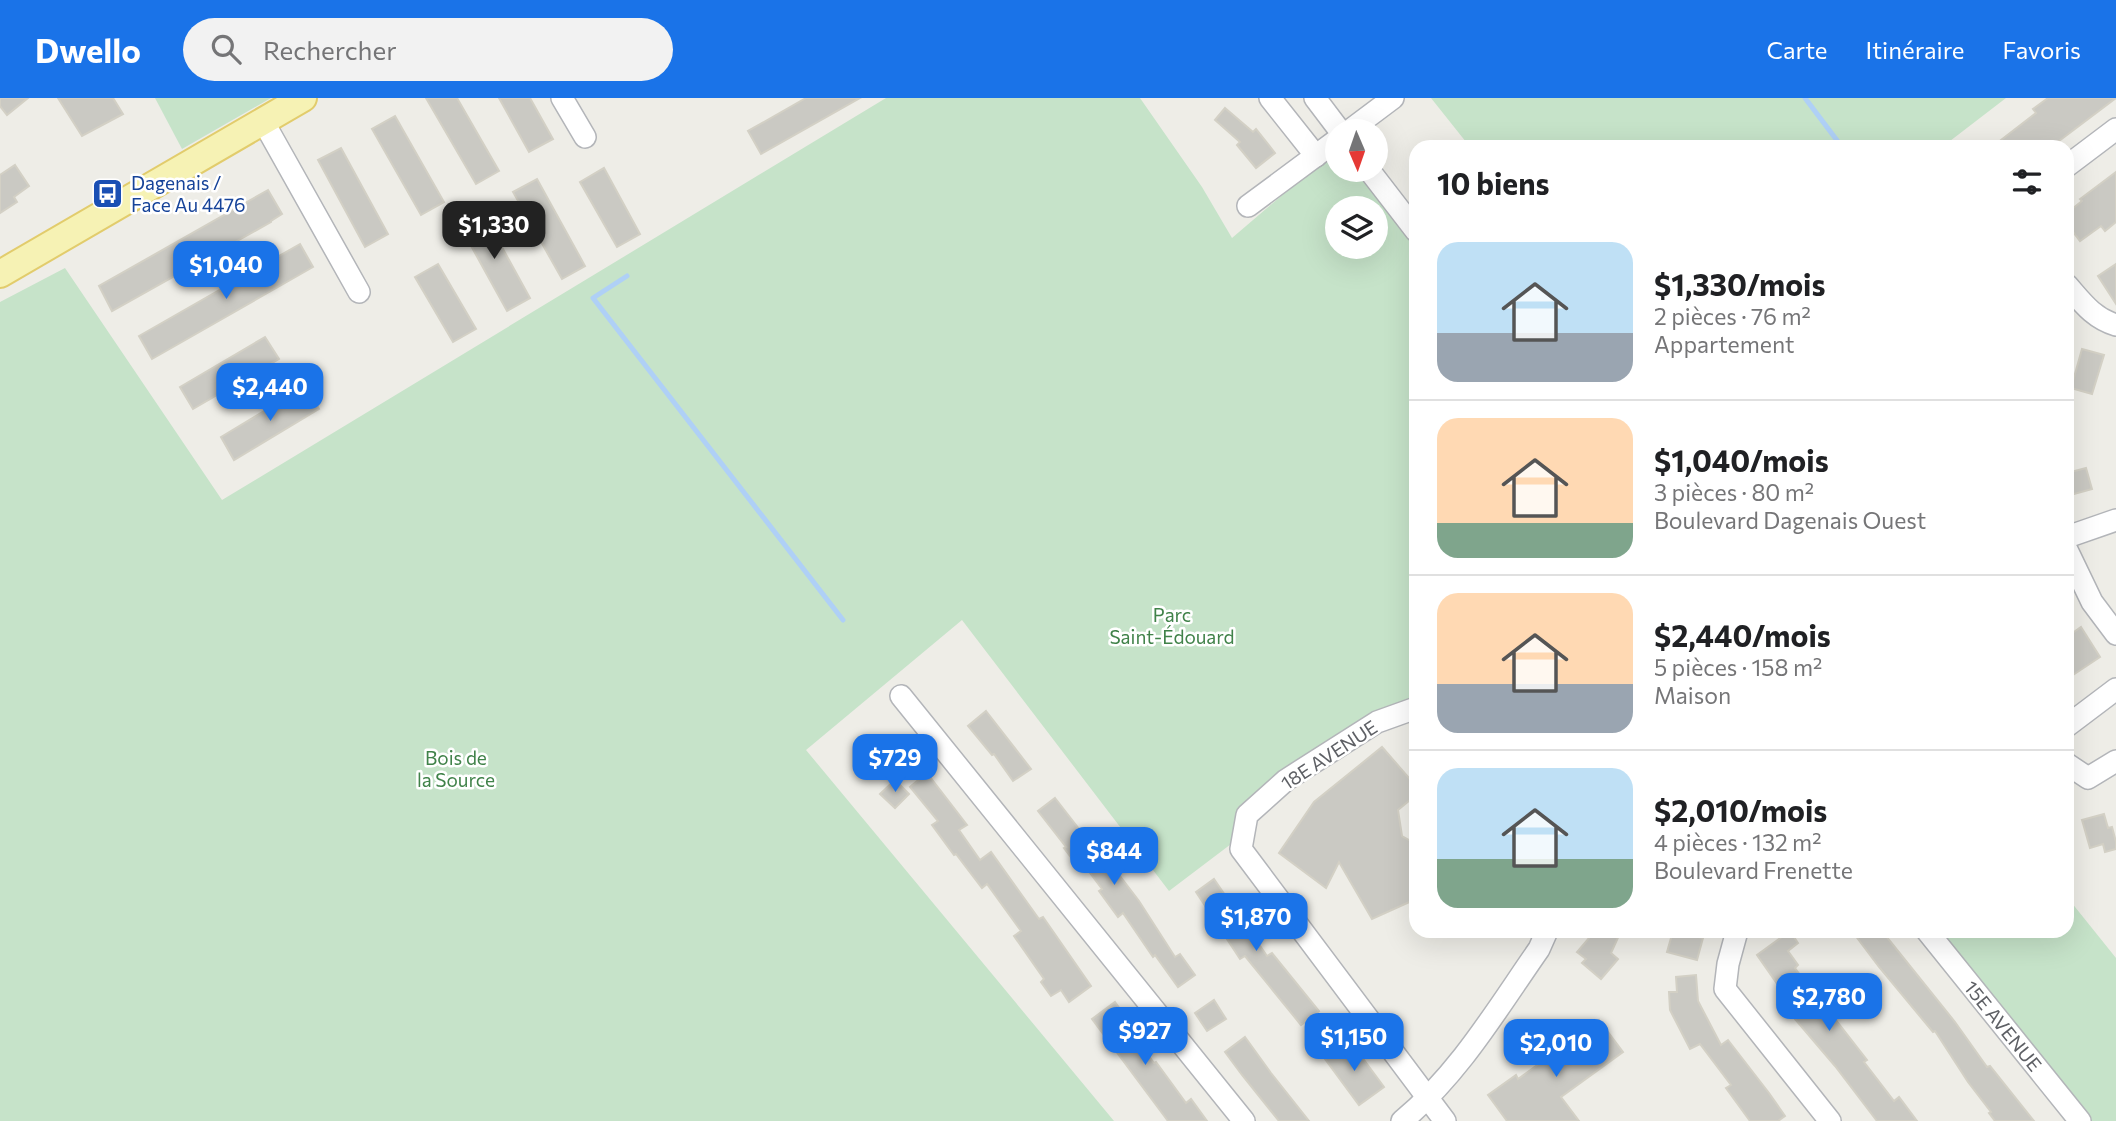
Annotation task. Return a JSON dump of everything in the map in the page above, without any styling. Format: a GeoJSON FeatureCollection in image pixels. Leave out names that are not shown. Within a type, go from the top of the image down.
{"type":"FeatureCollection","features":[{"type":"Feature","properties":{"kind":"main road"},"geometry":{"type":"LineString","coordinates":[[0,274],[303,98]]}},
{"type":"Feature","properties":{"kind":"street"},"geometry":{"type":"LineString","coordinates":[[562,98],[585,137]]}},
{"type":"Feature","properties":{"kind":"street"},"geometry":{"type":"LineString","coordinates":[[1270,98],[1316,156]]}},
{"type":"Feature","properties":{"kind":"street"},"geometry":{"type":"LineString","coordinates":[[1315,98],[1331,119]]}},
{"type":"Feature","properties":{"kind":"street"},"geometry":{"type":"LineString","coordinates":[[1365,119],[1393,98]]}},
{"type":"Feature","properties":{"kind":"street"},"geometry":{"type":"LineString","coordinates":[[263,121],[359,292]]}},
{"type":"Feature","properties":{"kind":"street"},"geometry":{"type":"LineString","coordinates":[[2074,161],[2116,129]]}},
{"type":"Feature","properties":{"kind":"street"},"geometry":{"type":"LineString","coordinates":[[1248,206],[1325,149]]}},
{"type":"Feature","properties":{"kind":"street"},"geometry":{"type":"LineString","coordinates":[[1378,182],[1409,222]]}},
{"type":"Feature","properties":{"kind":"street"},"geometry":{"type":"LineString","coordinates":[[2074,293],[2095,316],[2116,325]]}},
{"type":"Feature","properties":{"kind":"street"},"geometry":{"type":"LineString","coordinates":[[2074,535],[2116,520]]}},
{"type":"Feature","properties":{"kind":"street"},"geometry":{"type":"LineString","coordinates":[[2074,565],[2092,602],[2116,634]]}},
{"type":"Feature","properties":{"kind":"street"},"geometry":{"type":"LineString","coordinates":[[2074,721],[2116,689]]}},
{"type":"Feature","properties":{"kind":"street"},"geometry":{"type":"LineString","coordinates":[[901,696],[1244,1121]]}},
{"type":"Feature","properties":{"kind":"street","name":"18E AVENUE"},"geometry":{"type":"LineString","coordinates":[[1409,711],[1377,722],[1286,780],[1247,815],[1241,849],[1445,1121]]}},
{"type":"Feature","properties":{"kind":"street"},"geometry":{"type":"LineString","coordinates":[[2074,769],[2088,778],[2116,761]]}},
{"type":"Feature","properties":{"kind":"street"},"geometry":{"type":"LineString","coordinates":[[1402,1121],[1428,1100],[1468,1053],[1544,938]]}},
{"type":"Feature","properties":{"kind":"street"},"geometry":{"type":"LineString","coordinates":[[1735,938],[1727,964],[1726,989],[1830,1121]]}},
{"type":"Feature","properties":{"kind":"street","name":"15E AVENUE"},"geometry":{"type":"LineString","coordinates":[[1933,938],[2080,1121]]}},
{"type":"Feature","properties":{"kind":"green space"},"geometry":{"type":"Polygon","coordinates":[[[155,98],[271,98],[182,149],[155,98]]]}},
{"type":"Feature","properties":{"kind":"green space","name":"Bois de la Source"},"geometry":{"type":"Polygon","coordinates":[[[886,98],[1140,98],[1202,187],[1232,238],[1325,159],[1325,182],[1376,182],[1387,196],[1325,196],[1325,259],[1388,259],[1388,198],[1409,224],[1409,718],[1254,800],[1239,838],[1169,891],[962,620],[806,750],[1114,1121],[0,1121],[0,302],[65,268],[222,500],[886,98]]]}},
{"type":"Feature","properties":{"kind":"green space"},"geometry":{"type":"Polygon","coordinates":[[[1431,98],[2006,98],[1951,140],[1464,140],[1431,98]]]}},
{"type":"Feature","properties":{"kind":"green space"},"geometry":{"type":"Polygon","coordinates":[[[2074,906],[2116,958],[2116,1121],[2085,1121],[1937,938],[2074,938],[2074,906]]]}},
{"type":"Feature","properties":{"kind":"building"},"geometry":{"type":"Polygon","coordinates":[[[0,98],[28,98],[7,115],[0,106],[0,98]]]}},
{"type":"Feature","properties":{"kind":"building"},"geometry":{"type":"Polygon","coordinates":[[[58,98],[113,98],[123,114],[82,136],[58,98]]]}},
{"type":"Feature","properties":{"kind":"building"},"geometry":{"type":"Polygon","coordinates":[[[426,98],[457,98],[499,171],[476,184],[426,98]]]}},
{"type":"Feature","properties":{"kind":"building"},"geometry":{"type":"Polygon","coordinates":[[[499,98],[530,98],[553,139],[529,152],[499,98]]]}},
{"type":"Feature","properties":{"kind":"building"},"geometry":{"type":"Polygon","coordinates":[[[806,98],[860,98],[761,154],[748,131],[806,98]]]}},
{"type":"Feature","properties":{"kind":"building"},"geometry":{"type":"Polygon","coordinates":[[[2048,98],[2116,98],[2060,140],[2001,140],[2036,113],[2033,109],[2048,98]]]}},
{"type":"Feature","properties":{"kind":"building"},"geometry":{"type":"Polygon","coordinates":[[[1225,108],[1253,132],[1256,129],[1275,153],[1256,168],[1237,145],[1240,142],[1215,120],[1225,108]]]}},
{"type":"Feature","properties":{"kind":"building"},"geometry":{"type":"Polygon","coordinates":[[[395,116],[444,202],[421,215],[372,129],[395,116]]]}},
{"type":"Feature","properties":{"kind":"building"},"geometry":{"type":"Polygon","coordinates":[[[341,148],[388,234],[365,247],[318,160],[341,148]]]}},
{"type":"Feature","properties":{"kind":"building"},"geometry":{"type":"Polygon","coordinates":[[[15,165],[29,186],[14,197],[17,202],[0,213],[0,175],[15,165]]]}},
{"type":"Feature","properties":{"kind":"building"},"geometry":{"type":"Polygon","coordinates":[[[604,168],[640,234],[617,247],[580,182],[604,168]]]}},
{"type":"Feature","properties":{"kind":"building"},"geometry":{"type":"Polygon","coordinates":[[[2116,172],[2116,222],[2105,231],[2101,226],[2080,241],[2074,233],[2074,207],[2082,201],[2080,199],[2116,172]]]}},
{"type":"Feature","properties":{"kind":"building"},"geometry":{"type":"Polygon","coordinates":[[[537,179],[585,266],[562,279],[513,192],[537,179]]]}},
{"type":"Feature","properties":{"kind":"building"},"geometry":{"type":"Polygon","coordinates":[[[268,190],[282,214],[112,311],[99,286],[268,190]]]}},
{"type":"Feature","properties":{"kind":"building"},"geometry":{"type":"Polygon","coordinates":[[[482,211],[530,298],[507,311],[459,224],[482,211]]]}},
{"type":"Feature","properties":{"kind":"building"},"geometry":{"type":"Polygon","coordinates":[[[300,244],[313,267],[152,359],[139,336],[300,244]]]}},
{"type":"Feature","properties":{"kind":"building"},"geometry":{"type":"Polygon","coordinates":[[[438,264],[476,329],[453,342],[415,277],[438,264]]]}},
{"type":"Feature","properties":{"kind":"building"},"geometry":{"type":"Polygon","coordinates":[[[2116,264],[2116,304],[2098,276],[2116,264]]]}},
{"type":"Feature","properties":{"kind":"building"},"geometry":{"type":"Polygon","coordinates":[[[265,337],[279,359],[193,409],[180,387],[265,337]]]}},
{"type":"Feature","properties":{"kind":"building"},"geometry":{"type":"Polygon","coordinates":[[[2082,349],[2104,355],[2092,394],[2074,389],[2074,377],[2082,349]]]}},
{"type":"Feature","properties":{"kind":"building"},"geometry":{"type":"Polygon","coordinates":[[[306,386],[319,409],[234,460],[221,437],[306,386]]]}},
{"type":"Feature","properties":{"kind":"building"},"geometry":{"type":"Polygon","coordinates":[[[2086,468],[2092,489],[2074,494],[2074,471],[2086,468]]]}},
{"type":"Feature","properties":{"kind":"building"},"geometry":{"type":"Polygon","coordinates":[[[2081,627],[2100,657],[2074,674],[2074,632],[2081,627]]]}},
{"type":"Feature","properties":{"kind":"building"},"geometry":{"type":"Polygon","coordinates":[[[986,711],[1031,769],[1013,781],[994,754],[992,755],[968,726],[986,711]]]}},
{"type":"Feature","properties":{"kind":"building"},"geometry":{"type":"Polygon","coordinates":[[[1382,747],[1409,778],[1409,801],[1398,810],[1402,836],[1409,840],[1409,902],[1372,919],[1339,862],[1326,888],[1279,853],[1314,802],[1382,747]]]}},
{"type":"Feature","properties":{"kind":"building"},"geometry":{"type":"Polygon","coordinates":[[[927,773],[967,825],[959,830],[980,860],[991,852],[1039,919],[1043,917],[1091,986],[1069,1002],[1061,990],[1051,996],[1041,982],[1044,979],[1014,936],[1021,931],[987,884],[982,888],[932,825],[938,821],[910,787],[927,773]]]}},
{"type":"Feature","properties":{"kind":"building"},"geometry":{"type":"Polygon","coordinates":[[[895,780],[909,794],[895,808],[880,794],[895,780]]]}},
{"type":"Feature","properties":{"kind":"building"},"geometry":{"type":"Polygon","coordinates":[[[1055,798],[1083,834],[1090,830],[1093,835],[1101,829],[1110,842],[1104,847],[1111,857],[1107,859],[1139,901],[1175,957],[1180,954],[1195,975],[1178,987],[1155,955],[1153,957],[1123,913],[1118,917],[1099,891],[1102,889],[1078,857],[1073,860],[1038,811],[1055,798]]]}},
{"type":"Feature","properties":{"kind":"building"},"geometry":{"type":"Polygon","coordinates":[[[2104,814],[2108,828],[2112,827],[2116,842],[2116,849],[2105,852],[2103,844],[2090,848],[2082,820],[2104,814]]]}},
{"type":"Feature","properties":{"kind":"building"},"geometry":{"type":"Polygon","coordinates":[[[1214,879],[1267,956],[1272,953],[1319,1011],[1301,1025],[1245,956],[1240,959],[1196,892],[1214,879]]]}},
{"type":"Feature","properties":{"kind":"building"},"geometry":{"type":"Polygon","coordinates":[[[1589,938],[1618,938],[1611,953],[1618,959],[1601,979],[1582,963],[1586,959],[1577,952],[1589,938]]]}},
{"type":"Feature","properties":{"kind":"building"},"geometry":{"type":"Polygon","coordinates":[[[1671,938],[1703,938],[1697,960],[1667,952],[1671,938]]]}},
{"type":"Feature","properties":{"kind":"building"},"geometry":{"type":"Polygon","coordinates":[[[1780,938],[1795,938],[1798,943],[1788,951],[1798,965],[1795,968],[1867,1060],[1864,1062],[1894,1101],[1899,1097],[1917,1121],[1877,1121],[1783,1005],[1789,1001],[1757,955],[1780,938]]]}},
{"type":"Feature","properties":{"kind":"building"},"geometry":{"type":"Polygon","coordinates":[[[1857,938],[1888,938],[1955,1022],[1987,1067],[1990,1066],[2034,1121],[1995,1121],[1935,1031],[1933,1032],[1857,938]]]}},
{"type":"Feature","properties":{"kind":"building"},"geometry":{"type":"Polygon","coordinates":[[[1696,975],[1698,1001],[1721,1045],[1728,1040],[1769,1093],[1785,1116],[1778,1121],[1750,1121],[1726,1088],[1731,1085],[1700,1044],[1690,1049],[1670,1010],[1669,992],[1677,992],[1676,977],[1696,975]]]}},
{"type":"Feature","properties":{"kind":"building"},"geometry":{"type":"Polygon","coordinates":[[[1214,1000],[1226,1019],[1207,1031],[1195,1013],[1214,1000]]]}},
{"type":"Feature","properties":{"kind":"building"},"geometry":{"type":"Polygon","coordinates":[[[1115,1002],[1130,1023],[1126,1025],[1154,1063],[1156,1062],[1186,1103],[1191,1099],[1207,1121],[1168,1121],[1092,1019],[1115,1002]]]}},
{"type":"Feature","properties":{"kind":"building"},"geometry":{"type":"Polygon","coordinates":[[[1599,1020],[1623,1052],[1561,1097],[1579,1121],[1507,1121],[1488,1095],[1516,1075],[1518,1079],[1599,1020]]]}},
{"type":"Feature","properties":{"kind":"building"},"geometry":{"type":"Polygon","coordinates":[[[1245,1037],[1309,1121],[1279,1121],[1242,1075],[1225,1052],[1245,1037]]]}},
{"type":"Feature","properties":{"kind":"building"},"geometry":{"type":"Polygon","coordinates":[[[1350,1041],[1384,1087],[1359,1105],[1325,1059],[1350,1041]]]}},
{"type":"Feature","properties":{"kind":"waterway"},"geometry":{"type":"LineString","coordinates":[[1805,98],[1837,140]]}},
{"type":"Feature","properties":{"kind":"waterway"},"geometry":{"type":"LineString","coordinates":[[627,276],[593,298],[843,620]]}},
{"type":"Feature","properties":{"kind":"place","name":"Dagenais / Face Au 4476"},"geometry":{"type":"Point","coordinates":[108,194]}},
{"type":"Feature","properties":{"kind":"park label","name":"Parc Saint-Édouard"},"geometry":{"type":"Point","coordinates":[1172,626]}}]}
